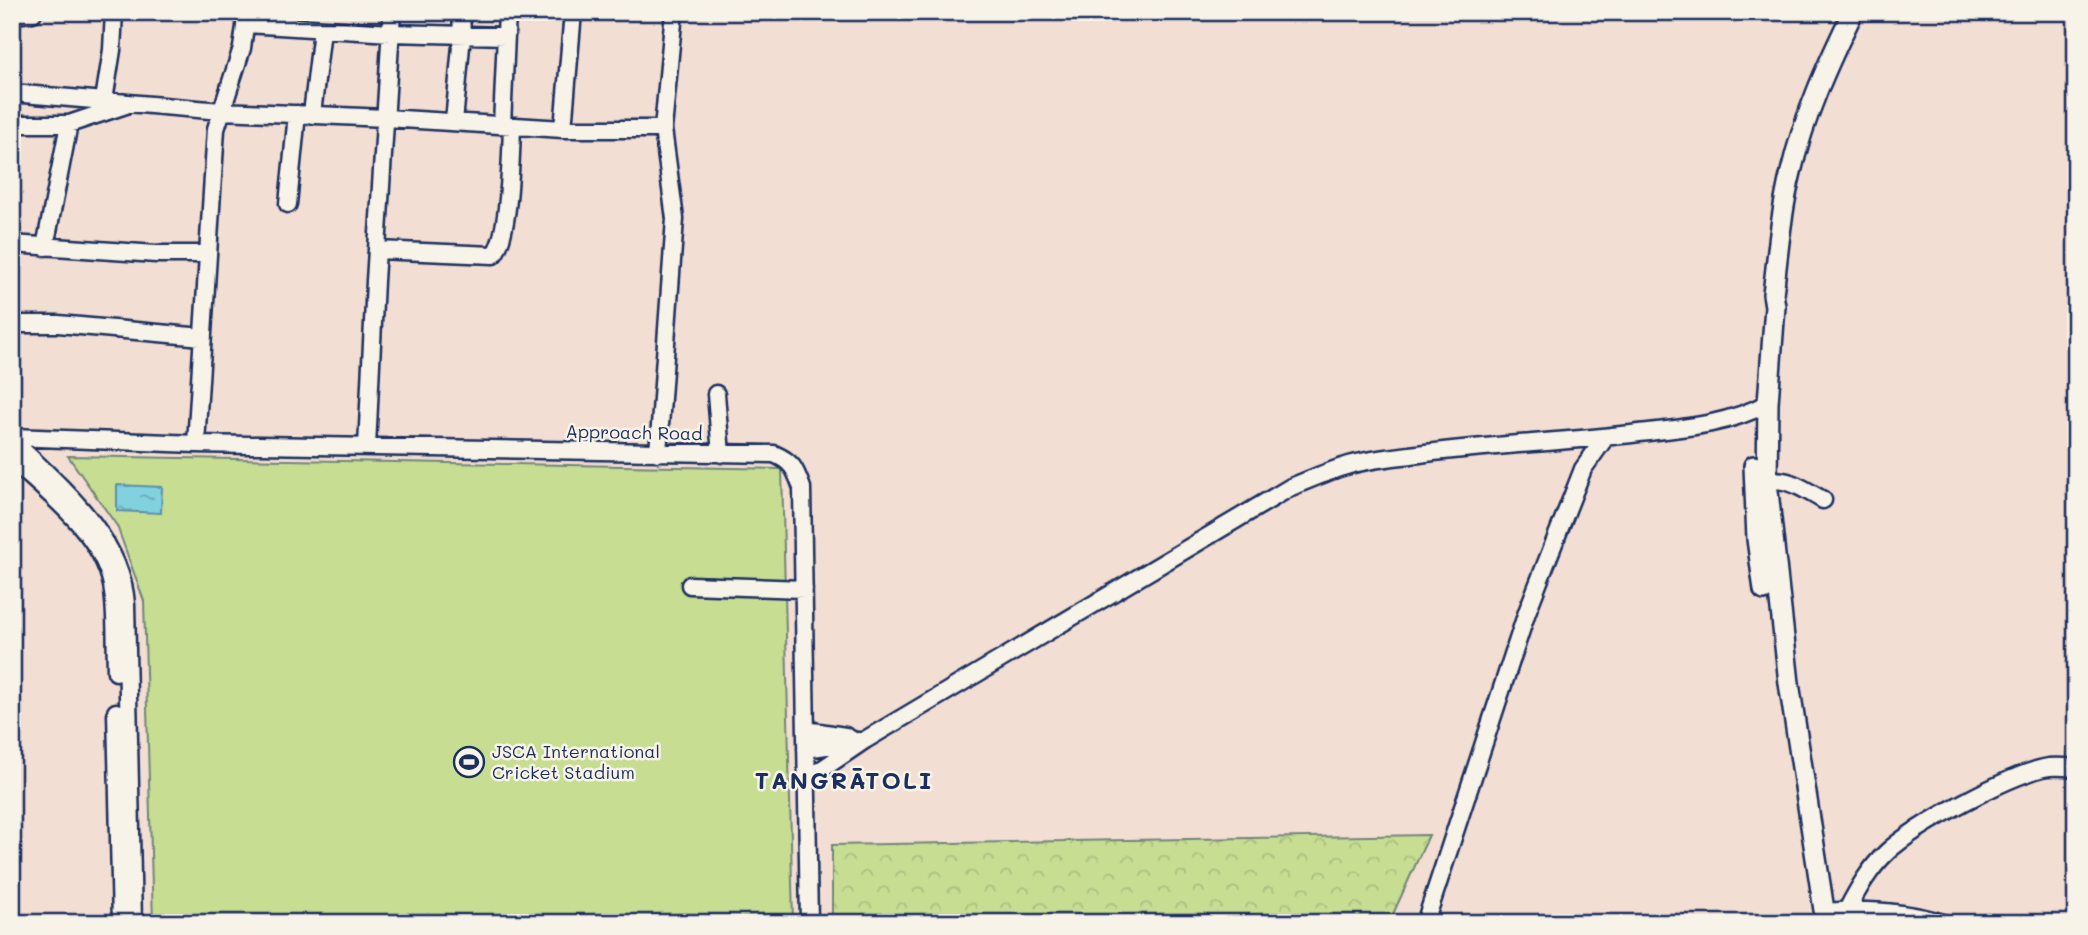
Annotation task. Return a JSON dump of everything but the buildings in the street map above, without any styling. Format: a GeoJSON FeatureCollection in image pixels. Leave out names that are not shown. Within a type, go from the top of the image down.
{"type":"FeatureCollection","features":[{"type":"Feature","properties":{"kind":"main road"},"geometry":{"type":"LineString","coordinates":[[1821,919],[1757,539],[1754,494],[1762,406],[1764,305],[1773,294],[1791,170],[1830,60],[1853,12]]}},
{"type":"Feature","properties":{"kind":"main road"},"geometry":{"type":"LineString","coordinates":[[1762,406],[1767,482],[1789,683],[1821,919]]}},
{"type":"Feature","properties":{"kind":"street"},"geometry":{"type":"LineString","coordinates":[[104,100],[112,50],[114,12]]}},
{"type":"Feature","properties":{"kind":"street"},"geometry":{"type":"LineString","coordinates":[[367,447],[392,12]]}},
{"type":"Feature","properties":{"kind":"street"},"geometry":{"type":"LineString","coordinates":[[454,122],[462,35],[461,12]]}},
{"type":"Feature","properties":{"kind":"street"},"geometry":{"type":"LineString","coordinates":[[377,250],[493,255],[497,251],[504,230],[507,12]]}},
{"type":"Feature","properties":{"kind":"street"},"geometry":{"type":"LineString","coordinates":[[564,129],[573,12]]}},
{"type":"Feature","properties":{"kind":"street"},"geometry":{"type":"LineString","coordinates":[[658,453],[675,219],[663,129],[674,12]]}},
{"type":"Feature","properties":{"kind":"street"},"geometry":{"type":"LineString","coordinates":[[12,15],[33,13]]}},
{"type":"Feature","properties":{"kind":"street"},"geometry":{"type":"LineString","coordinates":[[196,444],[216,130],[237,66],[246,18],[322,30],[506,36]]}},
{"type":"Feature","properties":{"kind":"street"},"geometry":{"type":"LineString","coordinates":[[288,204],[322,30]]}},
{"type":"Feature","properties":{"kind":"street"},"geometry":{"type":"LineString","coordinates":[[12,93],[221,111],[564,129],[663,129]]}},
{"type":"Feature","properties":{"kind":"street"},"geometry":{"type":"LineString","coordinates":[[12,124],[69,124],[132,103]]}},
{"type":"Feature","properties":{"kind":"street"},"geometry":{"type":"LineString","coordinates":[[45,247],[69,124]]}},
{"type":"Feature","properties":{"kind":"street"},"geometry":{"type":"LineString","coordinates":[[12,244],[156,254],[208,254]]}},
{"type":"Feature","properties":{"kind":"street"},"geometry":{"type":"LineString","coordinates":[[12,324],[58,324],[202,337]]}},
{"type":"Feature","properties":{"kind":"street"},"geometry":{"type":"LineString","coordinates":[[716,394],[721,454]]}},
{"type":"Feature","properties":{"kind":"street"},"geometry":{"type":"LineString","coordinates":[[806,749],[860,741],[1292,487],[1347,466],[1391,457],[1456,449],[1605,438],[1716,424],[1762,406]]}},
{"type":"Feature","properties":{"kind":"street"},"geometry":{"type":"LineString","coordinates":[[1425,923],[1527,612],[1583,469],[1605,438]]}},
{"type":"Feature","properties":{"kind":"street"},"geometry":{"type":"LineString","coordinates":[[12,439],[79,507],[106,544],[122,579],[126,604],[133,923]]}},
{"type":"Feature","properties":{"kind":"street","name":"Approach Road"},"geometry":{"type":"LineString","coordinates":[[12,439],[774,454],[788,460],[802,488],[809,923]]}},
{"type":"Feature","properties":{"kind":"street"},"geometry":{"type":"LineString","coordinates":[[12,460],[77,521],[95,547],[111,582],[121,923]]}},
{"type":"Feature","properties":{"kind":"street"},"geometry":{"type":"LineString","coordinates":[[1767,482],[1774,479],[1800,487],[1823,500]]}},
{"type":"Feature","properties":{"kind":"street"},"geometry":{"type":"LineString","coordinates":[[690,585],[804,589]]}},
{"type":"Feature","properties":{"kind":"street"},"geometry":{"type":"LineString","coordinates":[[806,730],[860,741]]}},
{"type":"Feature","properties":{"kind":"street"},"geometry":{"type":"LineString","coordinates":[[807,784],[856,757],[860,741]]}},
{"type":"Feature","properties":{"kind":"street"},"geometry":{"type":"LineString","coordinates":[[1847,910],[1868,873],[1896,844],[2005,783],[2050,767],[2076,768]]}},
{"type":"Feature","properties":{"kind":"street"},"geometry":{"type":"LineString","coordinates":[[1821,919],[1847,910],[1895,913],[1942,923]]}},
{"type":"Feature","properties":{"kind":"green space","name":"JSCA International Cricket Stadium"},"geometry":{"type":"Polygon","coordinates":[[[68,456],[782,469],[793,923],[153,923],[144,601],[117,526],[68,456]]]}},
{"type":"Feature","properties":{"kind":"green space"},"geometry":{"type":"Polygon","coordinates":[[[1429,835],[1389,923],[832,923],[832,845],[1429,835]]]}},
{"type":"Feature","properties":{"kind":"water"},"geometry":{"type":"Polygon","coordinates":[[[117,485],[162,487],[161,513],[117,511],[117,485]]]}},
{"type":"Feature","properties":{"kind":"place","name":"JSCA International Cricket Stadium"},"geometry":{"type":"Point","coordinates":[469,762]}},
{"type":"Feature","properties":{"kind":"district","name":"TANGRĀTOLI"},"geometry":{"type":"Point","coordinates":[844,781]}}]}
